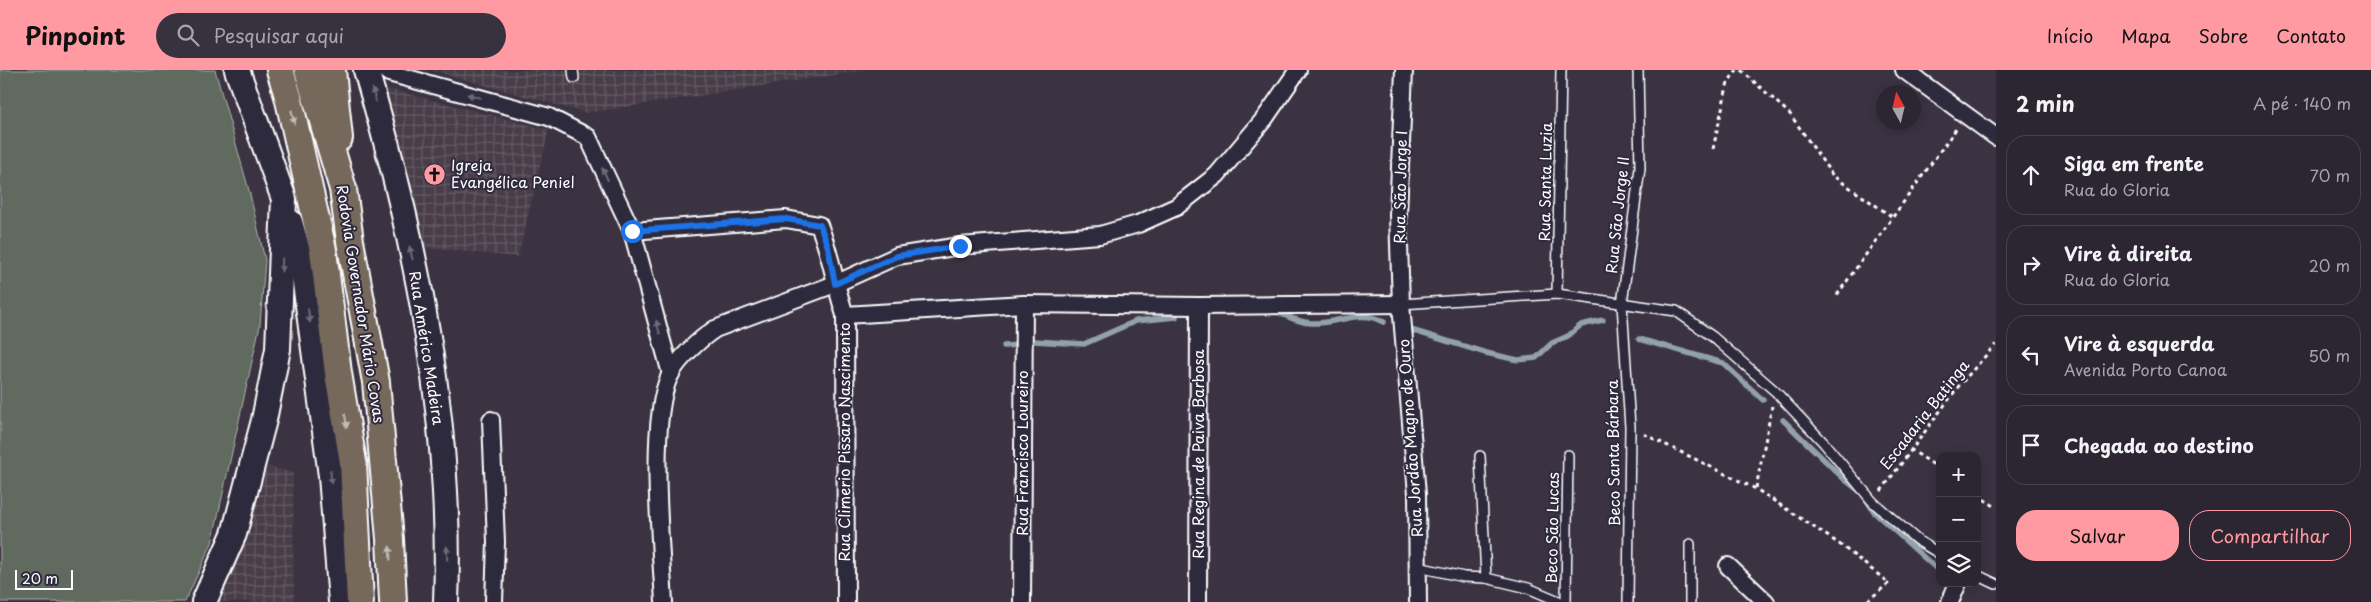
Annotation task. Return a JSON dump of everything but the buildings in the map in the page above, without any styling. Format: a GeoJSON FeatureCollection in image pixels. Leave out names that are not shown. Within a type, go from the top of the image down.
{"type":"FeatureCollection","features":[{"type":"Feature","properties":{"kind":"main road","name":"Rodovia Governador Mário Covas"},"geometry":{"type":"LineString","coordinates":[[280,70],[288,96],[322,250],[338,373],[353,462],[360,602]]}},
{"type":"Feature","properties":{"kind":"main road","name":"Rodovia Governador Mário Covas"},"geometry":{"type":"LineString","coordinates":[[308,70],[343,189],[350,242],[376,382],[390,539],[393,602]]}},
{"type":"Feature","properties":{"kind":"main road"},"geometry":{"type":"LineString","coordinates":[[332,70],[343,189]]}},
{"type":"Feature","properties":{"kind":"street"},"geometry":{"type":"LineString","coordinates":[[237,70],[284,199],[303,268],[331,476],[340,602]]}},
{"type":"Feature","properties":{"kind":"street","name":"Rua Américo Madeira"},"geometry":{"type":"LineString","coordinates":[[366,70],[384,131],[424,308],[434,379],[446,500],[446,602]]}},
{"type":"Feature","properties":{"kind":"street"},"geometry":{"type":"LineString","coordinates":[[385,70],[389,74],[548,116],[588,137],[632,231],[671,374]]}},
{"type":"Feature","properties":{"kind":"street"},"geometry":{"type":"LineString","coordinates":[[664,602],[658,450],[661,416],[671,374],[701,338],[715,329],[835,284],[897,256],[960,246],[1100,235],[1138,224],[1176,207],[1217,175],[1265,118],[1298,70]]}},
{"type":"Feature","properties":{"kind":"street","name":"Rua São Jorge I"},"geometry":{"type":"LineString","coordinates":[[1401,304],[1398,215],[1404,70]]}},
{"type":"Feature","properties":{"kind":"street"},"geometry":{"type":"LineString","coordinates":[[1904,70],[1996,137]]}},
{"type":"Feature","properties":{"kind":"street"},"geometry":{"type":"LineString","coordinates":[[204,602],[234,534],[257,448],[278,349],[284,199]]}},
{"type":"Feature","properties":{"kind":"street","name":"Rua Climerio Pissaro Nascimento"},"geometry":{"type":"LineString","coordinates":[[632,231],[786,219],[820,225],[828,247],[835,284],[845,315],[846,602]]}},
{"type":"Feature","properties":{"kind":"street"},"geometry":{"type":"LineString","coordinates":[[845,315],[1024,304],[1199,306],[1401,304]]}},
{"type":"Feature","properties":{"kind":"street","name":"Rua Francisco Loureiro"},"geometry":{"type":"LineString","coordinates":[[1022,602],[1024,304]]}},
{"type":"Feature","properties":{"kind":"street","name":"Rua Jordão Magno de Ouro"},"geometry":{"type":"LineString","coordinates":[[1401,304],[1417,494],[1418,602]]}},
{"type":"Feature","properties":{"kind":"street","name":"Rua Regina de Paiva Barbosa"},"geometry":{"type":"LineString","coordinates":[[1198,602],[1199,306]]}},
{"type":"Feature","properties":{"kind":"street"},"geometry":{"type":"LineString","coordinates":[[491,420],[496,542],[494,602]]}},
{"type":"Feature","properties":{"kind":"street"},"geometry":{"type":"LineString","coordinates":[[1728,566],[1766,602]]}},
{"type":"Feature","properties":{"kind":"street"},"geometry":{"type":"LineString","coordinates":[[1950,602],[1956,587]]}},
{"type":"Feature","properties":{"kind":"lane","name":"Rua Santa Luzia"},"geometry":{"type":"LineString","coordinates":[[1558,294],[1561,70]]}},
{"type":"Feature","properties":{"kind":"lane","name":"Rua São Jorge II"},"geometry":{"type":"LineString","coordinates":[[1622,304],[1640,168],[1638,70]]}},
{"type":"Feature","properties":{"kind":"lane"},"geometry":{"type":"LineString","coordinates":[[1401,304],[1558,294],[1676,312],[1713,337],[1775,391],[1824,443],[1873,502],[1917,540],[1936,552]]}},
{"type":"Feature","properties":{"kind":"lane","name":"Beco Santa Bárbara"},"geometry":{"type":"LineString","coordinates":[[1622,304],[1630,427],[1628,602]]}},
{"type":"Feature","properties":{"kind":"lane","name":"Beco São Lucas"},"geometry":{"type":"LineString","coordinates":[[1566,602],[1568,455]]}},
{"type":"Feature","properties":{"kind":"lane"},"geometry":{"type":"LineString","coordinates":[[1480,456],[1486,578]]}},
{"type":"Feature","properties":{"kind":"lane"},"geometry":{"type":"LineString","coordinates":[[1690,544],[1690,602]]}},
{"type":"Feature","properties":{"kind":"lane"},"geometry":{"type":"LineString","coordinates":[[1418,567],[1464,577],[1486,578],[1528,588],[1561,602]]}},
{"type":"Feature","properties":{"kind":"lane"},"geometry":{"type":"LineString","coordinates":[[1981,577],[1996,584]]}},
{"type":"Feature","properties":{"kind":"path"},"geometry":{"type":"LineString","coordinates":[[1712,149],[1728,82],[1737,70]]}},
{"type":"Feature","properties":{"kind":"path"},"geometry":{"type":"LineString","coordinates":[[1741,70],[1790,114],[1833,176],[1894,218]]}},
{"type":"Feature","properties":{"kind":"path"},"geometry":{"type":"LineString","coordinates":[[1837,295],[1894,218],[1966,114]]}},
{"type":"Feature","properties":{"kind":"path","name":"Escadaria Batinga"},"geometry":{"type":"LineString","coordinates":[[1873,502],[1910,449],[1958,387],[1996,344]]}},
{"type":"Feature","properties":{"kind":"path"},"geometry":{"type":"LineString","coordinates":[[1756,489],[1775,391]]}},
{"type":"Feature","properties":{"kind":"path"},"geometry":{"type":"LineString","coordinates":[[1630,427],[1756,489],[1838,543],[1889,583],[1866,602]]}},
{"type":"Feature","properties":{"kind":"path"},"geometry":{"type":"LineString","coordinates":[[1910,449],[1936,466]]}},
{"type":"Feature","properties":{"kind":"path"},"geometry":{"type":"LineString","coordinates":[[1980,497],[1996,507]]}},
{"type":"Feature","properties":{"kind":"shaded area"},"geometry":{"type":"Polygon","coordinates":[[[430,70],[866,70],[586,113],[430,70]]]}},
{"type":"Feature","properties":{"kind":"shaded area"},"geometry":{"type":"Polygon","coordinates":[[[385,88],[549,130],[518,257],[426,248],[385,88]]]}},
{"type":"Feature","properties":{"kind":"shaded area"},"geometry":{"type":"Polygon","coordinates":[[[264,465],[293,473],[294,602],[217,602],[247,538],[264,465]]]}},
{"type":"Feature","properties":{"kind":"green space"},"geometry":{"type":"Polygon","coordinates":[[[0,70],[215,70],[250,194],[265,260],[260,325],[212,543],[185,602],[0,602],[0,70]]]}},
{"type":"Feature","properties":{"kind":"waterway"},"geometry":{"type":"LineString","coordinates":[[1274,310],[1292,318],[1311,323],[1357,317],[1375,318],[1384,322]]}},
{"type":"Feature","properties":{"kind":"waterway"},"geometry":{"type":"LineString","coordinates":[[1034,341],[1084,344],[1136,321],[1176,317]]}},
{"type":"Feature","properties":{"kind":"waterway"},"geometry":{"type":"LineString","coordinates":[[1411,330],[1486,353],[1518,360],[1536,358],[1552,343],[1568,336],[1581,325],[1603,320]]}},
{"type":"Feature","properties":{"kind":"waterway"},"geometry":{"type":"LineString","coordinates":[[1639,339],[1723,363],[1763,400]]}},
{"type":"Feature","properties":{"kind":"waterway"},"geometry":{"type":"LineString","coordinates":[[1004,346],[1020,345]]}},
{"type":"Feature","properties":{"kind":"waterway"},"geometry":{"type":"LineString","coordinates":[[1783,420],[1843,478],[1862,493],[1875,513],[1936,568]]}},
{"type":"Feature","properties":{"kind":"place","name":"Igreja Evangélica Peniel"},"geometry":{"type":"Point","coordinates":[435,175]}},
{"type":"Feature","properties":{"kind":"route"},"geometry":{"type":"LineString","coordinates":[[632,231],[786,219],[820,225],[828,247],[835,284],[897,256],[960,246]]}}]}
